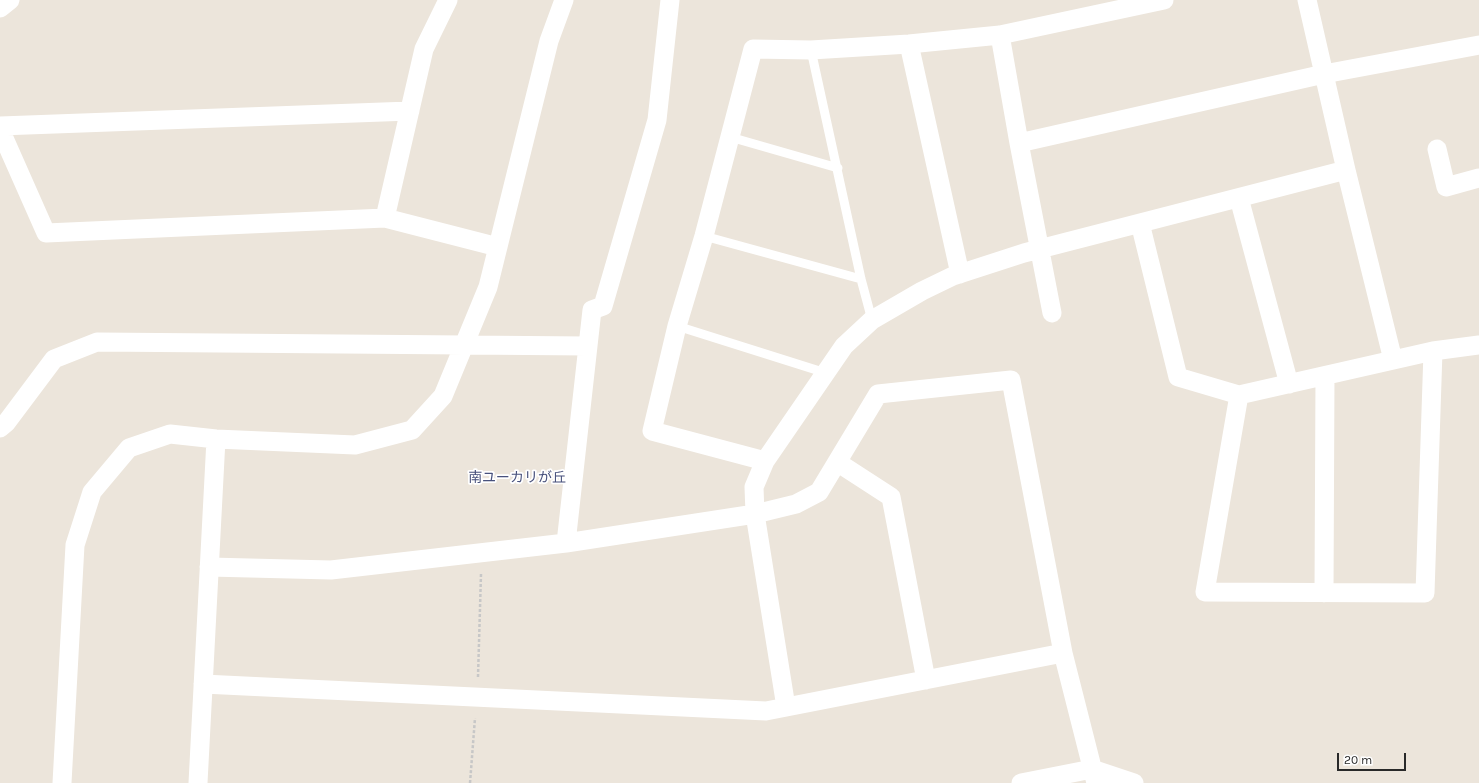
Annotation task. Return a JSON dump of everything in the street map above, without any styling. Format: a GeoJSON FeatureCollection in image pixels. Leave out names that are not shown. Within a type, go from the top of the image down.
{"type":"FeatureCollection","features":[{"type":"Feature","properties":{"kind":"street"},"geometry":{"type":"LineString","coordinates":[[0,8],[10,0]]}},
{"type":"Feature","properties":{"kind":"street"},"geometry":{"type":"LineString","coordinates":[[385,218],[424,49],[448,0]]}},
{"type":"Feature","properties":{"kind":"street"},"geometry":{"type":"LineString","coordinates":[[62,783],[75,544],[92,492],[129,448],[170,434],[216,439],[355,445],[412,430],[443,396],[488,286],[549,41],[564,0]]}},
{"type":"Feature","properties":{"kind":"street"},"geometry":{"type":"LineString","coordinates":[[566,543],[592,310],[603,306],[657,120],[670,0]]}},
{"type":"Feature","properties":{"kind":"street"},"geometry":{"type":"LineString","coordinates":[[765,461],[652,431],[677,326],[704,236],[753,49],[811,50],[909,44],[1000,36],[1164,0]]}},
{"type":"Feature","properties":{"kind":"street"},"geometry":{"type":"LineString","coordinates":[[1307,0],[1346,170],[1393,360]]}},
{"type":"Feature","properties":{"kind":"street"},"geometry":{"type":"LineString","coordinates":[[1000,36],[1052,314]]}},
{"type":"Feature","properties":{"kind":"street"},"geometry":{"type":"LineString","coordinates":[[909,44],[960,274]]}},
{"type":"Feature","properties":{"kind":"street"},"geometry":{"type":"LineString","coordinates":[[1019,143],[1324,74],[1479,45]]}},
{"type":"Feature","properties":{"kind":"street"},"geometry":{"type":"LineString","coordinates":[[410,111],[0,127],[46,233],[385,218],[498,247]]}},
{"type":"Feature","properties":{"kind":"street"},"geometry":{"type":"LineString","coordinates":[[1437,149],[1446,187],[1479,178]]}},
{"type":"Feature","properties":{"kind":"street"},"geometry":{"type":"LineString","coordinates":[[786,707],[755,514],[754,487],[765,461],[844,346],[872,320],[922,291],[960,274],[1040,249],[1346,170]]}},
{"type":"Feature","properties":{"kind":"street"},"geometry":{"type":"LineString","coordinates":[[1238,198],[1289,384]]}},
{"type":"Feature","properties":{"kind":"street"},"geometry":{"type":"LineString","coordinates":[[1140,224],[1178,377],[1239,395],[1433,351],[1479,345]]}},
{"type":"Feature","properties":{"kind":"street"},"geometry":{"type":"LineString","coordinates":[[0,428],[6,423],[54,359],[97,342],[588,346]]}},
{"type":"Feature","properties":{"kind":"street"},"geometry":{"type":"LineString","coordinates":[[1239,395],[1205,592],[1425,593],[1433,351]]}},
{"type":"Feature","properties":{"kind":"street"},"geometry":{"type":"LineString","coordinates":[[1324,593],[1325,376]]}},
{"type":"Feature","properties":{"kind":"street"},"geometry":{"type":"LineString","coordinates":[[209,567],[332,570],[566,543],[755,514],[796,504],[819,492],[878,394],[1011,380],[1063,654],[1094,776]]}},
{"type":"Feature","properties":{"kind":"street"},"geometry":{"type":"LineString","coordinates":[[198,783],[216,439]]}},
{"type":"Feature","properties":{"kind":"street"},"geometry":{"type":"LineString","coordinates":[[837,462],[891,497],[926,680]]}},
{"type":"Feature","properties":{"kind":"street"},"geometry":{"type":"LineString","coordinates":[[203,684],[766,711],[1063,654]]}},
{"type":"Feature","properties":{"kind":"street"},"geometry":{"type":"LineString","coordinates":[[1021,783],[1094,776],[1134,783]]}},
{"type":"Feature","properties":{"kind":"lane"},"geometry":{"type":"LineString","coordinates":[[811,50],[872,320]]}},
{"type":"Feature","properties":{"kind":"lane"},"geometry":{"type":"LineString","coordinates":[[730,137],[838,168]]}},
{"type":"Feature","properties":{"kind":"lane"},"geometry":{"type":"LineString","coordinates":[[704,236],[862,279]]}},
{"type":"Feature","properties":{"kind":"lane"},"geometry":{"type":"LineString","coordinates":[[677,326],[826,373]]}},
{"type":"Feature","properties":{"kind":"path"},"geometry":{"type":"LineString","coordinates":[[470,783],[477,697],[482,552]]}},
{"type":"Feature","properties":{"kind":"district","name":"南ユーカリが丘"},"geometry":{"type":"Point","coordinates":[517,478]}}]}
